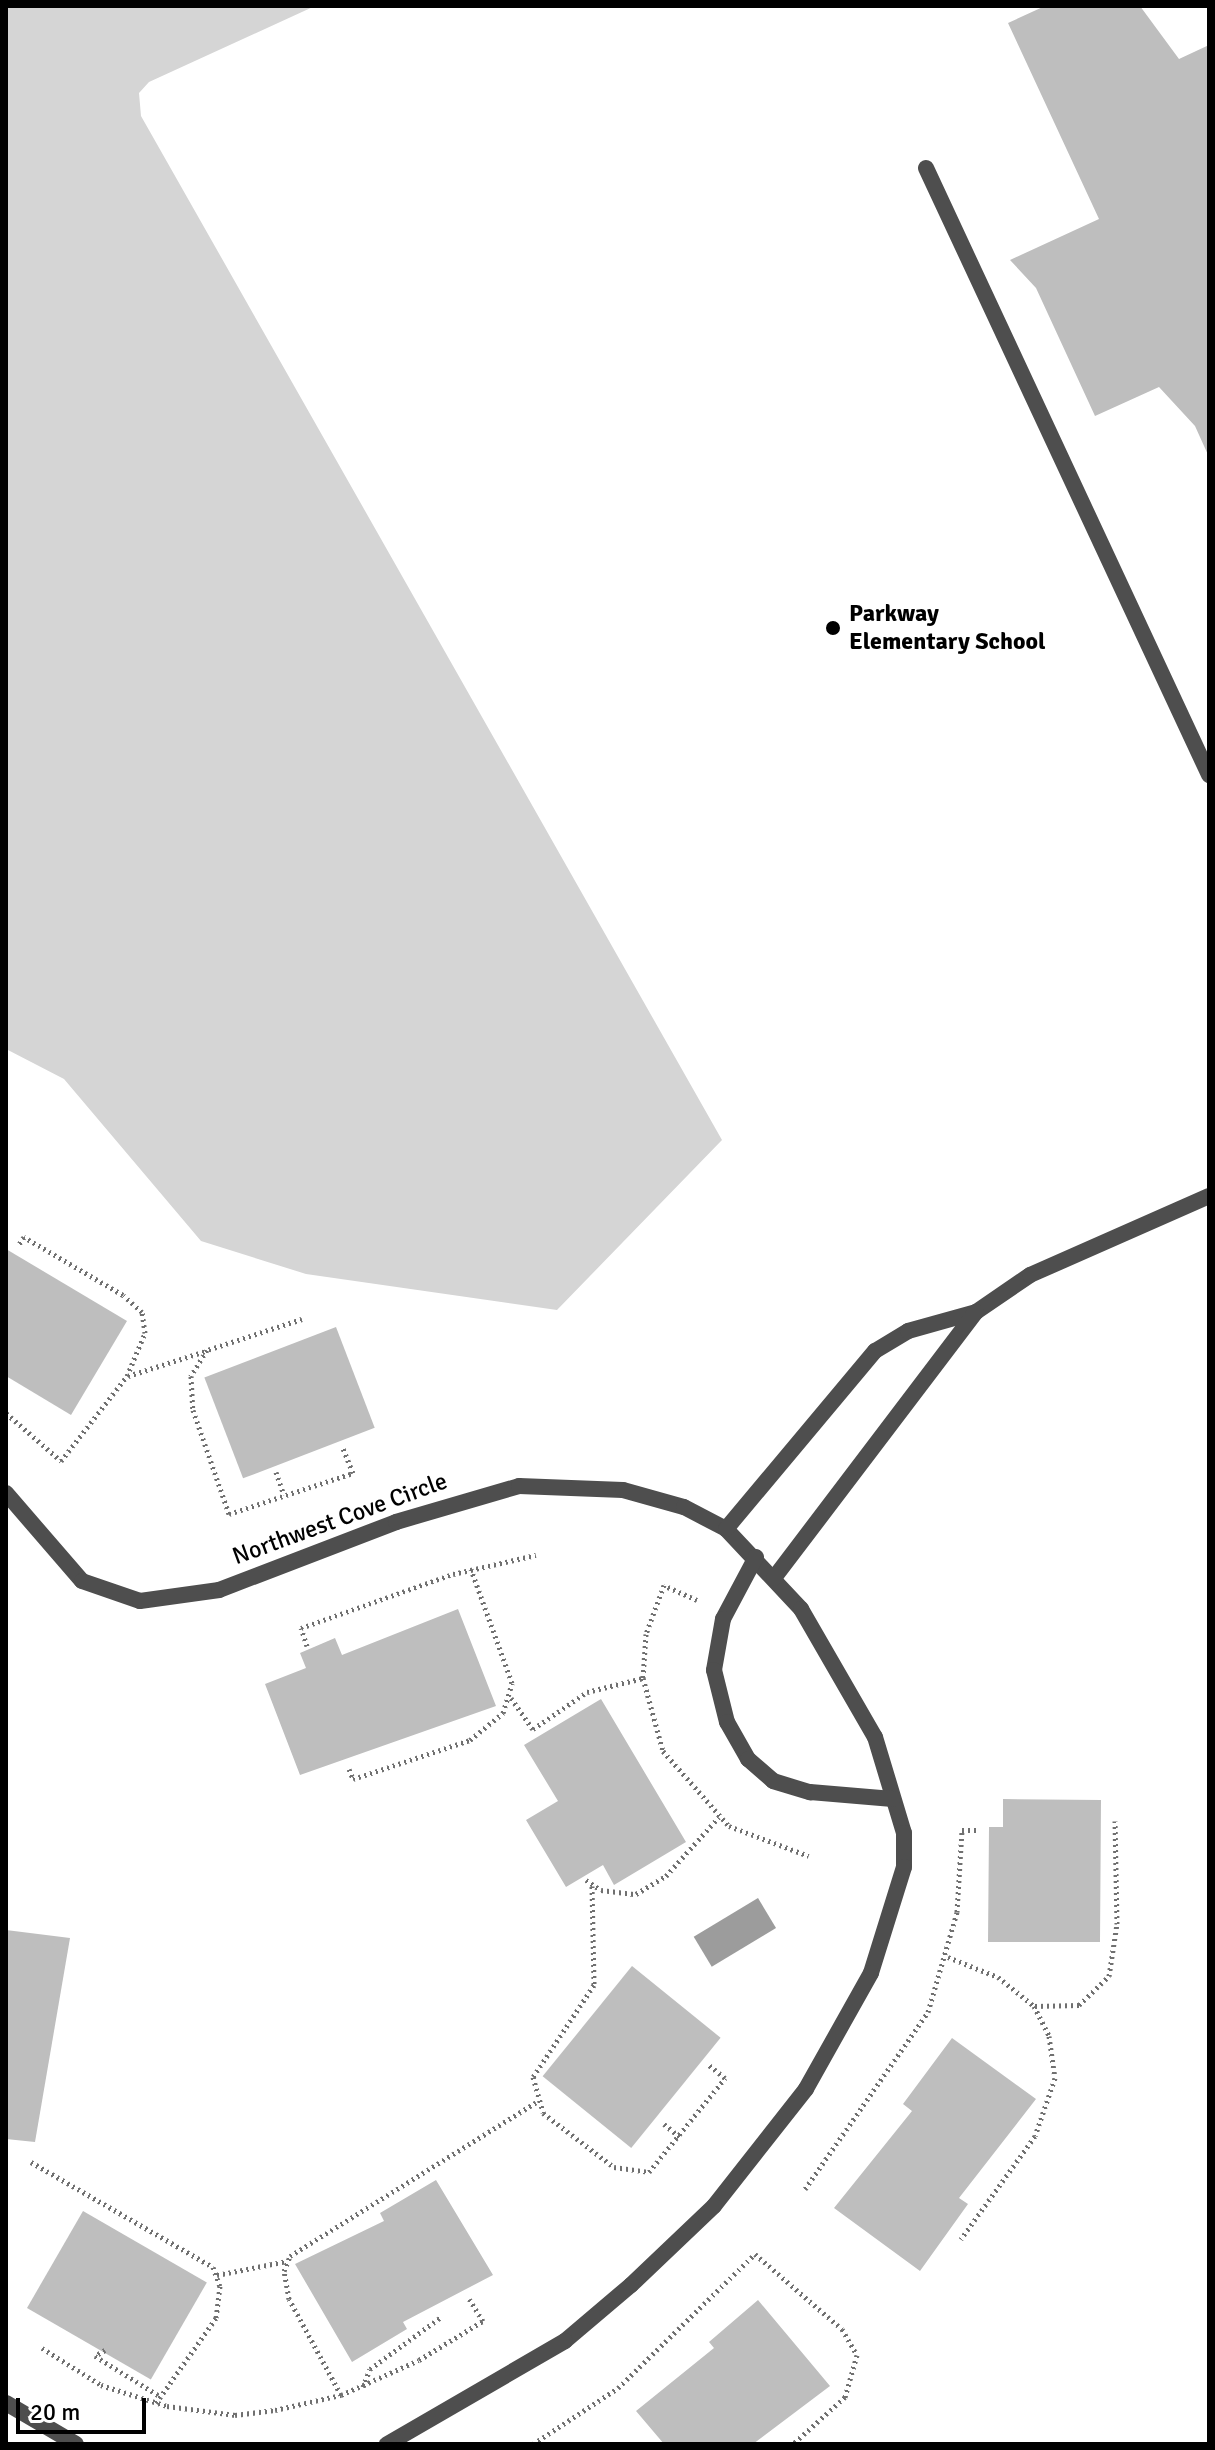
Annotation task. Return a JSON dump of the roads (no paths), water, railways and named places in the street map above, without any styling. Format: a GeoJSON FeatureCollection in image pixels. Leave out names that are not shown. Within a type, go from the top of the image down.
{"type":"FeatureCollection","features":[{"type":"Feature","properties":{"kind":"street"},"geometry":{"type":"LineString","coordinates":[[926,168],[1209,775]]}},
{"type":"Feature","properties":{"kind":"street"},"geometry":{"type":"LineString","coordinates":[[774,1578],[976,1312],[1030,1275],[1209,1196]]}},
{"type":"Feature","properties":{"kind":"street"},"geometry":{"type":"LineString","coordinates":[[726,1529],[875,1351],[908,1331],[976,1312]]}},
{"type":"Feature","properties":{"kind":"street","name":"Northwest Cove Circle"},"geometry":{"type":"LineString","coordinates":[[6,1493],[82,1581],[140,1601],[219,1590],[454,1502],[519,1486],[623,1490],[684,1507],[726,1529],[756,1557],[801,1609],[875,1737],[893,1799],[904,1867],[889,1920],[848,2023],[806,2089],[714,2206],[631,2285],[565,2341],[387,2444]]}},
{"type":"Feature","properties":{"kind":"street"},"geometry":{"type":"LineString","coordinates":[[756,1557],[723,1619],[714,1670],[727,1722],[748,1759],[773,1781],[810,1792],[893,1799]]}},
{"type":"Feature","properties":{"kind":"street"},"geometry":{"type":"LineString","coordinates":[[6,2403],[76,2444]]}},
{"type":"Feature","properties":{"kind":"place","name":"Parkway Elementary School"},"geometry":{"type":"Point","coordinates":[833,628]}}]}
